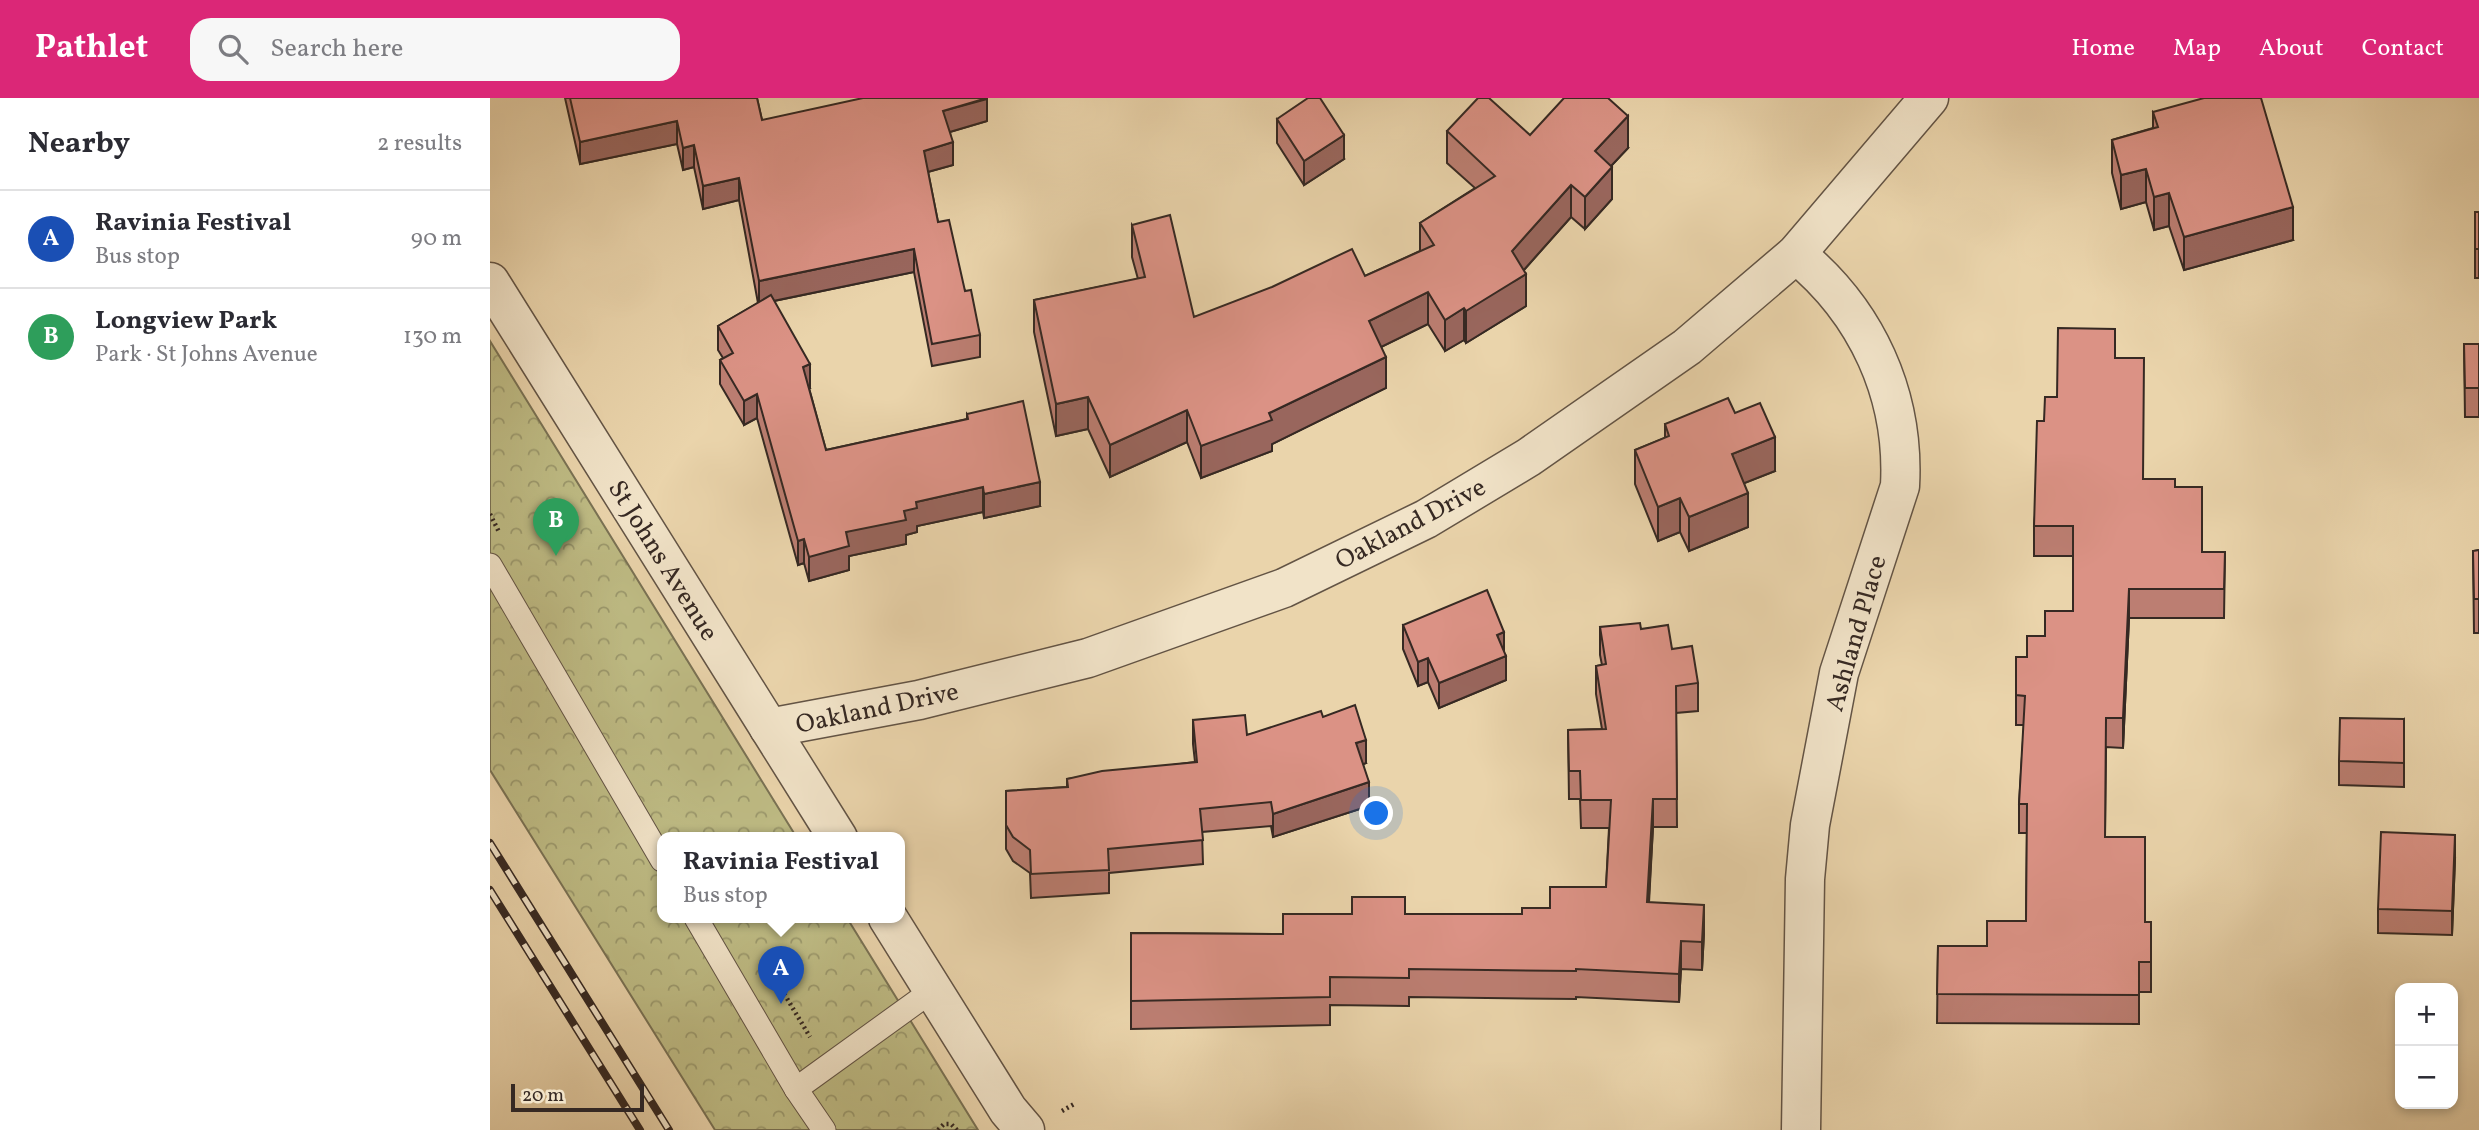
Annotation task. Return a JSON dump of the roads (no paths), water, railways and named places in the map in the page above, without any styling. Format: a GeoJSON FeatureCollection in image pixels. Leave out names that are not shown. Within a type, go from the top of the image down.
{"type":"FeatureCollection","features":[{"type":"Feature","properties":{"kind":"street","name":"Oakland Drive"},"geometry":{"type":"LineString","coordinates":[[769,728],[919,700],[1088,658],[1284,588],[1426,519],[1529,457],[1686,347],[1796,254],[1928,98]]}},
{"type":"Feature","properties":{"kind":"street","name":"Ashland Place"},"geometry":{"type":"LineString","coordinates":[[1796,254],[1820,274],[1863,328],[1894,399],[1901,457],[1900,486],[1839,673],[1810,825],[1805,879],[1801,1130]]}},
{"type":"Feature","properties":{"kind":"street","name":"St Johns Avenue"},"geometry":{"type":"LineString","coordinates":[[496,306],[834,832]]}},
{"type":"Feature","properties":{"kind":"street"},"geometry":{"type":"LineString","coordinates":[[891,923],[1008,1110],[1025,1130]]}},
{"type":"Feature","properties":{"kind":"lane"},"geometry":{"type":"LineString","coordinates":[[490,565],[657,851]]}},
{"type":"Feature","properties":{"kind":"lane"},"geometry":{"type":"LineString","coordinates":[[699,923],[796,1089],[824,1130]]}},
{"type":"Feature","properties":{"kind":"lane"},"geometry":{"type":"LineString","coordinates":[[796,1089],[933,990]]}},
{"type":"Feature","properties":{"kind":"railway"},"geometry":{"type":"LineString","coordinates":[[490,843],[669,1130]]}},
{"type":"Feature","properties":{"kind":"railway"},"geometry":{"type":"LineString","coordinates":[[490,890],[640,1130]]}},
{"type":"Feature","properties":{"kind":"place","name":"Longview Park"},"geometry":{"type":"Point","coordinates":[556,556]}},
{"type":"Feature","properties":{"kind":"place","name":"Ravinia Festival"},"geometry":{"type":"Point","coordinates":[781,1004]}}]}
